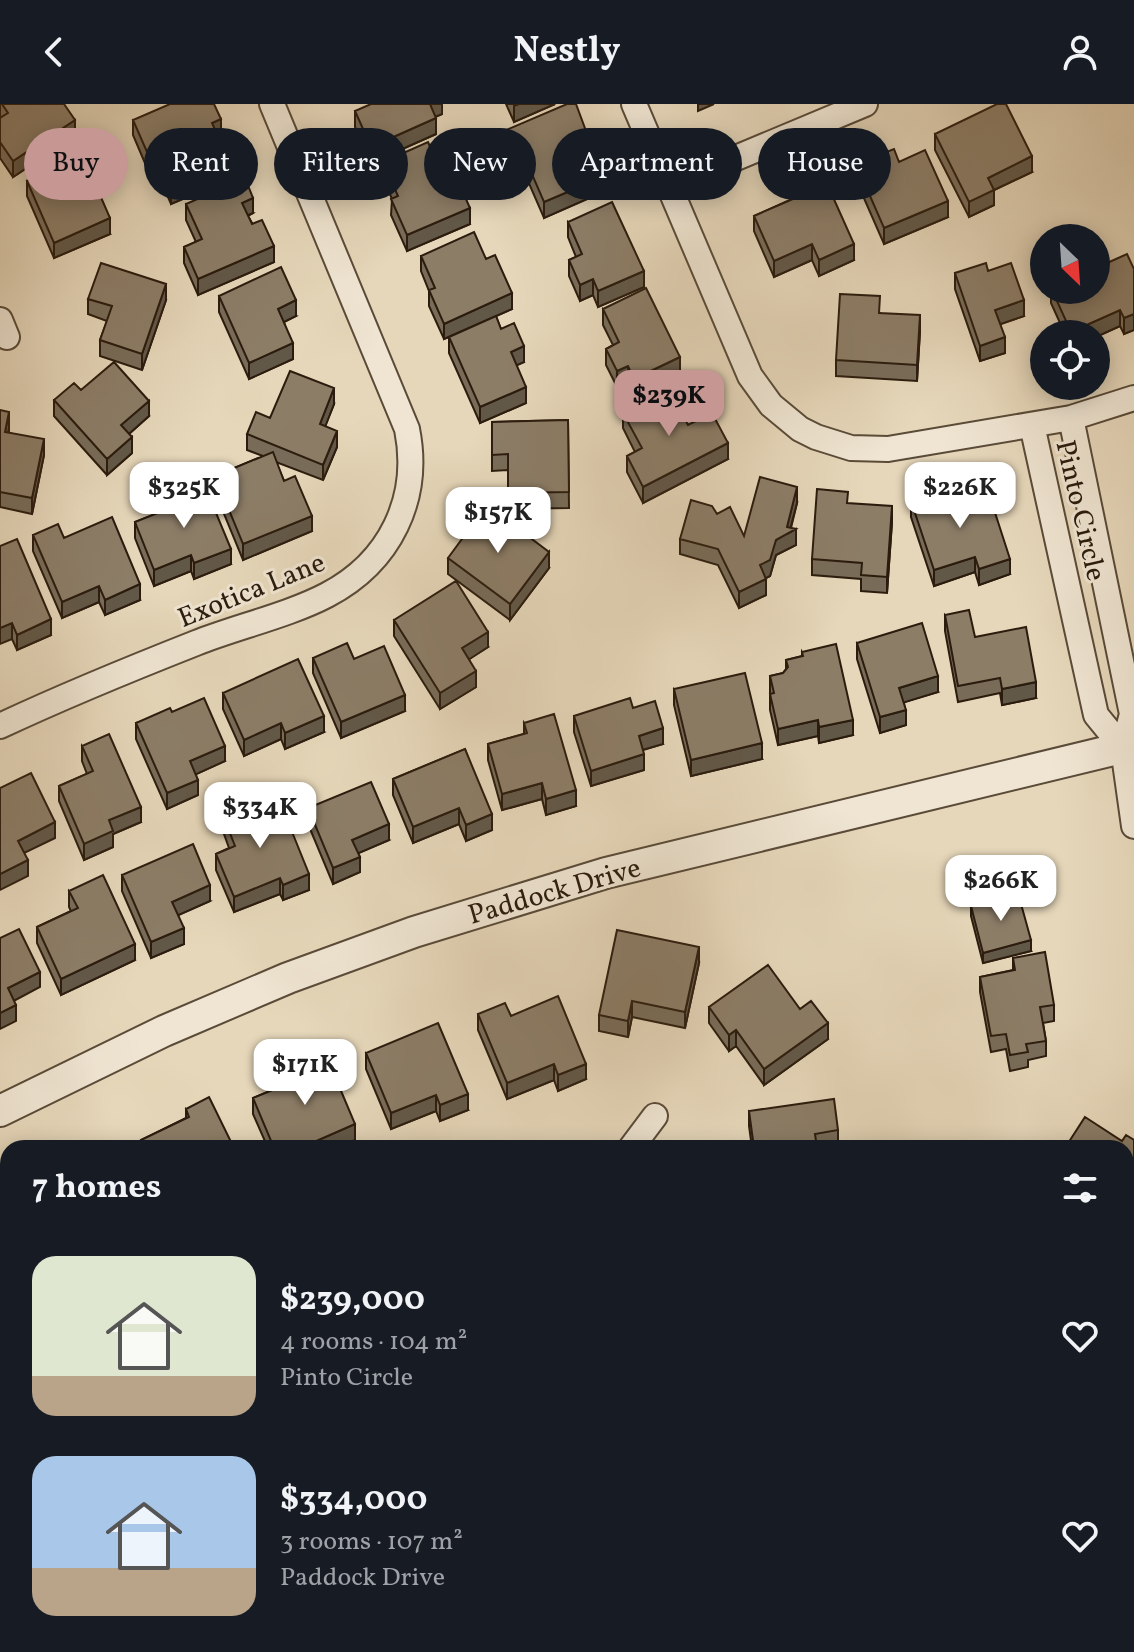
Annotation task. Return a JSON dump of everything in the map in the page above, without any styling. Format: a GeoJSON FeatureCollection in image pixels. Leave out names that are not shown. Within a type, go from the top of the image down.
{"type":"FeatureCollection","features":[{"type":"Feature","properties":{"kind":"street","name":"Exotica Lane"},"geometry":{"type":"LineString","coordinates":[[0,726],[197,642],[324,596],[356,578],[382,551],[400,519],[411,475],[407,429],[272,104]]}},
{"type":"Feature","properties":{"kind":"street","name":"Pinto Circle"},"geometry":{"type":"LineString","coordinates":[[634,104],[644,128]]}},
{"type":"Feature","properties":{"kind":"street"},"geometry":{"type":"LineString","coordinates":[[742,155],[865,104]]}},
{"type":"Feature","properties":{"kind":"street","name":"Pinto Circle"},"geometry":{"type":"LineString","coordinates":[[675,200],[750,376],[771,405],[800,429],[851,448],[888,449],[1071,418],[1132,714],[1128,747]]}},
{"type":"Feature","properties":{"kind":"street"},"geometry":{"type":"LineString","coordinates":[[1071,418],[1134,398]]}},
{"type":"Feature","properties":{"kind":"street","name":"Pinto Circle"},"geometry":{"type":"LineString","coordinates":[[1032,425],[1096,715],[1128,747]]}},
{"type":"Feature","properties":{"kind":"street"},"geometry":{"type":"LineString","coordinates":[[1128,747],[1134,826]]}},
{"type":"Feature","properties":{"kind":"street","name":"Paddock Drive"},"geometry":{"type":"LineString","coordinates":[[0,1111],[164,1031],[288,978],[428,927],[606,873],[1128,747]]}},
{"type":"Feature","properties":{"kind":"street"},"geometry":{"type":"LineString","coordinates":[[637,1140],[655,1116]]}},
{"type":"Feature","properties":{"kind":"building"},"geometry":{"type":"Polygon","coordinates":[[[2,104],[64,104],[75,120],[63,128],[24,128],[24,154],[13,161],[0,142],[0,118],[8,113],[2,104]]]}},
{"type":"Feature","properties":{"kind":"building"},"geometry":{"type":"Polygon","coordinates":[[[170,104],[214,104],[221,119],[212,123],[214,128],[144,128],[144,145],[133,120],[170,104]]]}},
{"type":"Feature","properties":{"kind":"building"},"geometry":{"type":"Polygon","coordinates":[[[371,104],[430,104],[436,118],[408,130],[408,128],[363,128],[355,111],[371,104]]]}},
{"type":"Feature","properties":{"kind":"building"},"geometry":{"type":"Polygon","coordinates":[[[567,104],[576,104],[585,128],[552,128],[552,199],[544,202],[536,184],[536,128],[511,128],[567,104]]]}},
{"type":"Feature","properties":{"kind":"building"},"geometry":{"type":"Polygon","coordinates":[[[997,104],[1006,104],[1032,156],[988,178],[994,190],[969,202],[935,134],[997,104]]]}},
{"type":"Feature","properties":{"kind":"building"},"geometry":{"type":"Polygon","coordinates":[[[424,144],[424,200],[466,200],[470,208],[407,235],[391,200],[408,200],[408,151],[424,144]]]}},
{"type":"Feature","properties":{"kind":"building"},"geometry":{"type":"Polygon","coordinates":[[[894,149],[899,162],[925,150],[948,201],[884,228],[872,200],[891,200],[891,150],[894,149]]]}},
{"type":"Feature","properties":{"kind":"building"},"geometry":{"type":"Polygon","coordinates":[[[35,200],[102,200],[110,218],[54,243],[35,200]]]}},
{"type":"Feature","properties":{"kind":"building"},"geometry":{"type":"Polygon","coordinates":[[[195,200],[249,200],[242,203],[252,224],[262,220],[274,246],[198,279],[184,247],[202,239],[186,204],[195,200]]]}},
{"type":"Feature","properties":{"kind":"building"},"geometry":{"type":"Polygon","coordinates":[[[791,200],[834,200],[854,244],[819,260],[812,244],[774,261],[754,216],[791,200]]]}},
{"type":"Feature","properties":{"kind":"building"},"geometry":{"type":"Polygon","coordinates":[[[612,202],[644,271],[598,291],[593,279],[580,285],[569,260],[582,254],[568,222],[612,202]]]}},
{"type":"Feature","properties":{"kind":"building"},"geometry":{"type":"Polygon","coordinates":[[[474,232],[486,259],[495,255],[512,293],[444,324],[429,290],[435,288],[421,256],[474,232]]]}},
{"type":"Feature","properties":{"kind":"building"},"geometry":{"type":"Polygon","coordinates":[[[1127,254],[1134,269],[1134,314],[1124,318],[1120,310],[1098,320],[1066,320],[1058,304],[1110,304],[1110,262],[1127,254]]]}},
{"type":"Feature","properties":{"kind":"building"},"geometry":{"type":"Polygon","coordinates":[[[101,263],[166,284],[142,354],[100,340],[112,306],[88,299],[101,263]]]}},
{"type":"Feature","properties":{"kind":"building"},"geometry":{"type":"Polygon","coordinates":[[[986,263],[988,271],[1011,263],[1024,300],[995,310],[1005,337],[980,346],[955,273],[986,263]]]}},
{"type":"Feature","properties":{"kind":"building"},"geometry":{"type":"Polygon","coordinates":[[[281,267],[296,300],[278,309],[293,343],[249,363],[219,296],[281,267]]]}},
{"type":"Feature","properties":{"kind":"building"},"geometry":{"type":"Polygon","coordinates":[[[646,288],[680,357],[634,379],[628,366],[617,371],[606,349],[619,342],[603,309],[646,288]]]}},
{"type":"Feature","properties":{"kind":"building"},"geometry":{"type":"Polygon","coordinates":[[[840,294],[880,296],[879,313],[920,315],[917,365],[836,360],[840,294]]]}},
{"type":"Feature","properties":{"kind":"building"},"geometry":{"type":"Polygon","coordinates":[[[496,316],[501,329],[514,323],[524,346],[511,352],[526,387],[480,407],[449,337],[496,316]]]}},
{"type":"Feature","properties":{"kind":"building"},"geometry":{"type":"Polygon","coordinates":[[[114,362],[149,401],[121,425],[132,437],[107,459],[54,400],[74,383],[81,390],[114,362]]]}},
{"type":"Feature","properties":{"kind":"building"},"geometry":{"type":"Polygon","coordinates":[[[290,371],[334,388],[320,424],[337,431],[323,465],[247,434],[256,412],[270,418],[290,371]]]}},
{"type":"Feature","properties":{"kind":"building"},"geometry":{"type":"Polygon","coordinates":[[[669,389],[688,425],[712,413],[728,443],[643,487],[627,456],[642,448],[623,413],[669,389]]]}},
{"type":"Feature","properties":{"kind":"building"},"geometry":{"type":"Polygon","coordinates":[[[0,410],[9,412],[5,432],[44,439],[32,498],[0,492],[0,410]]]}},
{"type":"Feature","properties":{"kind":"building"},"geometry":{"type":"Polygon","coordinates":[[[568,420],[569,492],[508,493],[508,454],[492,455],[492,422],[568,420]]]}},
{"type":"Feature","properties":{"kind":"building"},"geometry":{"type":"Polygon","coordinates":[[[273,452],[284,481],[295,476],[312,516],[243,544],[215,476],[273,452]]]}},
{"type":"Feature","properties":{"kind":"building"},"geometry":{"type":"Polygon","coordinates":[[[760,477],[797,487],[787,527],[796,529],[776,540],[770,560],[760,565],[766,579],[739,592],[718,549],[680,539],[691,500],[712,506],[717,514],[730,507],[744,536],[760,477]]]}},
{"type":"Feature","properties":{"kind":"building"},"geometry":{"type":"Polygon","coordinates":[[[204,484],[231,549],[194,563],[191,555],[154,570],[135,522],[175,506],[171,497],[204,484]]]}},
{"type":"Feature","properties":{"kind":"building"},"geometry":{"type":"Polygon","coordinates":[[[817,489],[848,492],[847,503],[892,506],[887,577],[861,575],[862,563],[812,559],[817,489]]]}},
{"type":"Feature","properties":{"kind":"building"},"geometry":{"type":"Polygon","coordinates":[[[943,490],[948,504],[988,491],[1010,559],[979,569],[975,557],[934,570],[911,501],[943,490]]]}},
{"type":"Feature","properties":{"kind":"building"},"geometry":{"type":"Polygon","coordinates":[[[487,505],[549,552],[510,604],[448,558],[487,505]]]}},
{"type":"Feature","properties":{"kind":"building"},"geometry":{"type":"Polygon","coordinates":[[[112,517],[140,584],[105,600],[99,586],[62,602],[33,535],[58,524],[64,538],[112,517]]]}},
{"type":"Feature","properties":{"kind":"building"},"geometry":{"type":"Polygon","coordinates":[[[17,539],[51,619],[17,635],[12,623],[0,628],[0,546],[17,539]]]}},
{"type":"Feature","properties":{"kind":"building"},"geometry":{"type":"Polygon","coordinates":[[[456,581],[488,632],[462,648],[476,671],[440,693],[394,620],[456,581]]]}},
{"type":"Feature","properties":{"kind":"building"},"geometry":{"type":"Polygon","coordinates":[[[969,610],[975,637],[1026,627],[1036,682],[1002,689],[1000,678],[958,686],[945,615],[969,610]]]}},
{"type":"Feature","properties":{"kind":"building"},"geometry":{"type":"Polygon","coordinates":[[[922,623],[938,676],[899,688],[906,710],[880,717],[857,643],[922,623]]]}},
{"type":"Feature","properties":{"kind":"building"},"geometry":{"type":"Polygon","coordinates":[[[347,643],[354,659],[384,646],[405,695],[341,722],[313,658],[347,643]]]}},
{"type":"Feature","properties":{"kind":"building"},"geometry":{"type":"Polygon","coordinates":[[[836,644],[853,720],[819,727],[818,720],[778,729],[770,694],[774,693],[770,676],[783,673],[788,667],[786,660],[803,656],[802,652],[836,644]]]}},
{"type":"Feature","properties":{"kind":"building"},"geometry":{"type":"Polygon","coordinates":[[[298,659],[324,716],[285,733],[281,723],[244,740],[223,693],[298,659]]]}},
{"type":"Feature","properties":{"kind":"building"},"geometry":{"type":"Polygon","coordinates":[[[745,673],[762,743],[691,760],[674,689],[745,673]]]}},
{"type":"Feature","properties":{"kind":"building"},"geometry":{"type":"Polygon","coordinates":[[[204,698],[225,746],[190,761],[198,780],[167,793],[136,723],[204,698]]]}},
{"type":"Feature","properties":{"kind":"building"},"geometry":{"type":"Polygon","coordinates":[[[630,698],[633,708],[655,701],[663,728],[639,736],[644,754],[591,771],[574,716],[630,698]]]}},
{"type":"Feature","properties":{"kind":"building"},"geometry":{"type":"Polygon","coordinates":[[[554,714],[576,790],[546,799],[542,783],[502,794],[488,744],[527,733],[524,723],[554,714]]]}},
{"type":"Feature","properties":{"kind":"building"},"geometry":{"type":"Polygon","coordinates":[[[109,734],[141,807],[109,820],[113,831],[84,844],[59,786],[93,771],[82,746],[109,734]]]}},
{"type":"Feature","properties":{"kind":"building"},"geometry":{"type":"Polygon","coordinates":[[[465,749],[492,814],[466,825],[459,808],[413,827],[393,779],[465,749]]]}},
{"type":"Feature","properties":{"kind":"building"},"geometry":{"type":"Polygon","coordinates":[[[31,773],[55,822],[18,841],[28,860],[0,874],[0,788],[31,773]]]}},
{"type":"Feature","properties":{"kind":"building"},"geometry":{"type":"Polygon","coordinates":[[[371,782],[389,824],[352,840],[360,857],[333,868],[308,808],[371,782]]]}},
{"type":"Feature","properties":{"kind":"building"},"geometry":{"type":"Polygon","coordinates":[[[268,800],[274,816],[284,812],[309,874],[283,885],[280,878],[234,897],[216,854],[235,846],[224,818],[268,800]]]}},
{"type":"Feature","properties":{"kind":"building"},"geometry":{"type":"Polygon","coordinates":[[[193,844],[210,885],[172,902],[184,928],[151,942],[122,875],[193,844]]]}},
{"type":"Feature","properties":{"kind":"building"},"geometry":{"type":"Polygon","coordinates":[[[103,875],[135,944],[61,979],[37,927],[78,908],[69,891],[103,875]]]}},
{"type":"Feature","properties":{"kind":"building"},"geometry":{"type":"Polygon","coordinates":[[[1018,893],[1031,940],[983,953],[971,906],[1018,893]]]}},
{"type":"Feature","properties":{"kind":"building"},"geometry":{"type":"Polygon","coordinates":[[[19,929],[40,972],[8,988],[16,1005],[0,1013],[0,938],[19,929]]]}},
{"type":"Feature","properties":{"kind":"building"},"geometry":{"type":"Polygon","coordinates":[[[617,930],[699,947],[685,1012],[632,1001],[628,1021],[599,1015],[617,930]]]}},
{"type":"Feature","properties":{"kind":"building"},"geometry":{"type":"Polygon","coordinates":[[[1045,952],[1054,1005],[1040,1007],[1046,1041],[1026,1044],[1028,1052],[1010,1055],[1006,1034],[991,1036],[980,977],[1015,970],[1013,958],[1045,952]]]}},
{"type":"Feature","properties":{"kind":"building"},"geometry":{"type":"Polygon","coordinates":[[[768,965],[800,1009],[811,1001],[828,1023],[764,1069],[736,1030],[729,1035],[709,1007],[768,965]]]}},
{"type":"Feature","properties":{"kind":"building"},"geometry":{"type":"Polygon","coordinates":[[[558,996],[586,1064],[558,1075],[554,1064],[507,1083],[478,1014],[505,1003],[511,1016],[558,996]]]}},
{"type":"Feature","properties":{"kind":"building"},"geometry":{"type":"Polygon","coordinates":[[[438,1023],[468,1094],[440,1105],[436,1095],[391,1113],[366,1053],[438,1023]]]}},
{"type":"Feature","properties":{"kind":"building"},"geometry":{"type":"Polygon","coordinates":[[[325,1053],[355,1124],[318,1140],[271,1140],[253,1098],[304,1077],[299,1064],[325,1053]]]}},
{"type":"Feature","properties":{"kind":"building"},"geometry":{"type":"Polygon","coordinates":[[[209,1097],[230,1140],[141,1140],[189,1117],[186,1109],[209,1097]]]}},
{"type":"Feature","properties":{"kind":"building"},"geometry":{"type":"Polygon","coordinates":[[[834,1099],[838,1130],[815,1134],[816,1140],[753,1140],[749,1111],[834,1099]]]}},
{"type":"Feature","properties":{"kind":"building"},"geometry":{"type":"Polygon","coordinates":[[[1085,1117],[1120,1140],[1070,1140],[1085,1117]]]}}]}
